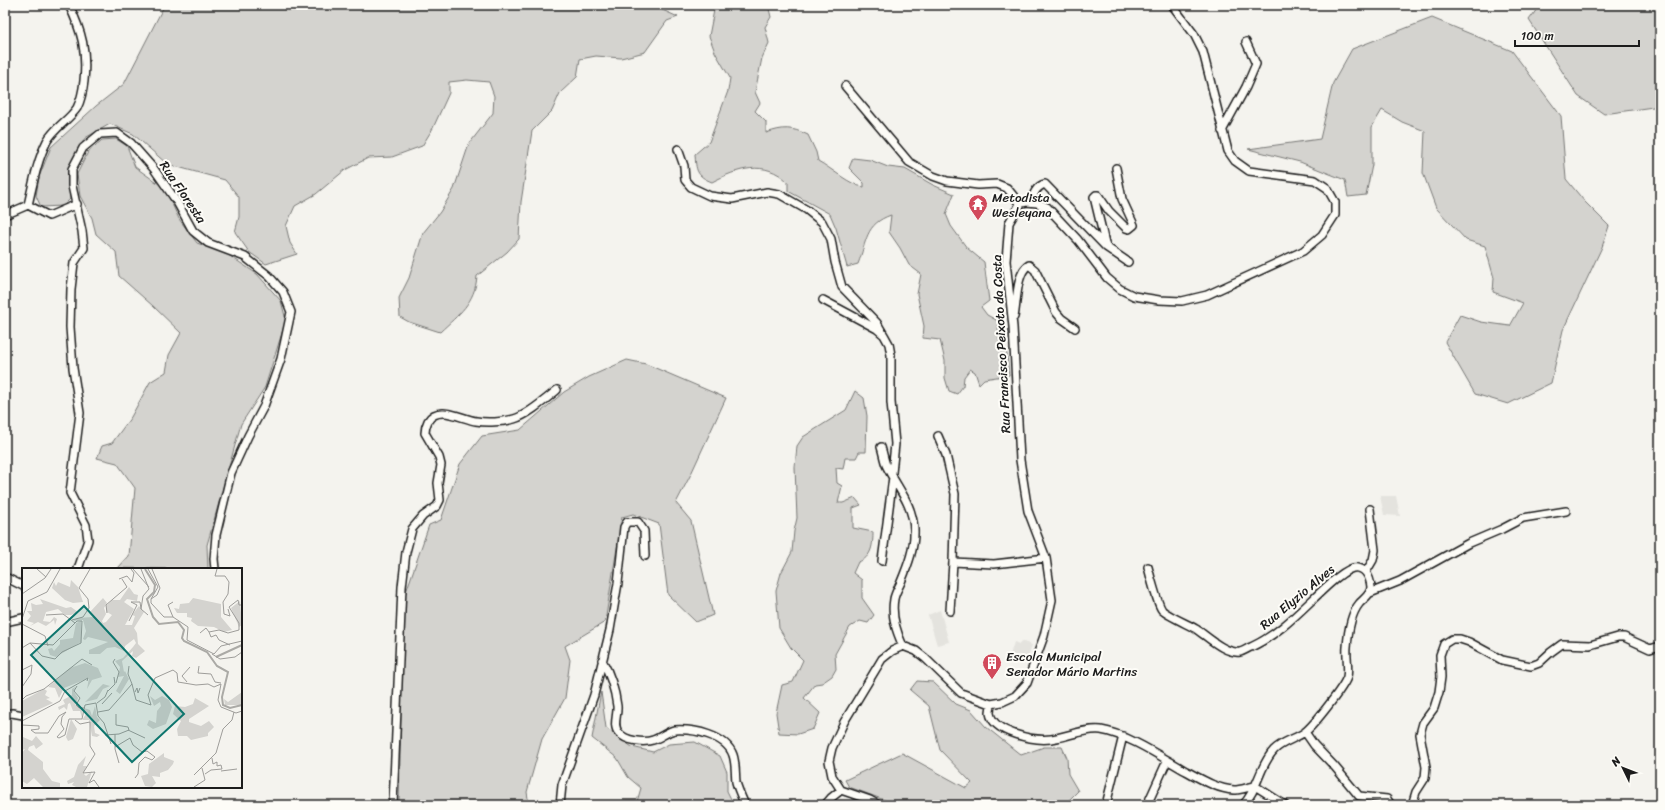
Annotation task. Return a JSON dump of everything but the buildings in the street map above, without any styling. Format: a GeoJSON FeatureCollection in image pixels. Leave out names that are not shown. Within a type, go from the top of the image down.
{"type":"FeatureCollection","features":[{"type":"Feature","properties":{"kind":"street"},"geometry":{"type":"LineString","coordinates":[[28,206],[39,161],[47,141],[56,127],[68,119],[78,106],[83,90],[86,61],[83,42],[76,19],[68,5]]}},
{"type":"Feature","properties":{"kind":"street"},"geometry":{"type":"LineString","coordinates":[[845,86],[909,162],[933,176],[947,181],[978,185],[997,184],[1007,188],[1020,204],[1031,202],[1047,207],[1078,240],[1107,278],[1120,289],[1134,296],[1159,300],[1182,301],[1207,295],[1304,251],[1322,235],[1335,215],[1335,202],[1327,188],[1315,180],[1249,171],[1234,161],[1228,151],[1222,131],[1203,52],[1194,34],[1172,5]]}},
{"type":"Feature","properties":{"kind":"street"},"geometry":{"type":"LineString","coordinates":[[1222,131],[1246,87],[1256,64],[1246,42]]}},
{"type":"Feature","properties":{"kind":"street","name":"Rua Floresta"},"geometry":{"type":"LineString","coordinates":[[78,568],[88,540],[86,525],[70,493],[80,413],[73,368],[70,327],[71,289],[74,263],[84,248],[77,204],[72,186],[72,169],[83,148],[100,134],[117,133],[130,143],[154,169],[177,202],[193,231],[208,243],[246,258],[269,276],[282,292],[291,312],[281,359],[264,406],[231,473],[216,535],[215,568]]}},
{"type":"Feature","properties":{"kind":"street"},"geometry":{"type":"LineString","coordinates":[[678,149],[684,166],[685,180],[691,187],[710,196],[732,199],[767,192],[779,194],[807,210],[822,222],[831,239],[835,262],[842,287],[877,323],[889,344],[891,355],[891,402],[895,444],[882,561]]}},
{"type":"Feature","properties":{"kind":"street"},"geometry":{"type":"LineString","coordinates":[[1106,247],[1094,196],[1098,195],[1109,211],[1126,228],[1129,229],[1134,225],[1122,199],[1116,168]]}},
{"type":"Feature","properties":{"kind":"street"},"geometry":{"type":"LineString","coordinates":[[1031,202],[1039,187],[1042,184],[1047,186],[1106,247],[1128,262]]}},
{"type":"Feature","properties":{"kind":"street"},"geometry":{"type":"LineString","coordinates":[[5,215],[28,206],[49,216],[77,204]]}},
{"type":"Feature","properties":{"kind":"street","name":"Rua Francisco Peixoto da Costa"},"geometry":{"type":"LineString","coordinates":[[991,704],[1002,702],[1015,696],[1027,683],[1044,636],[1052,600],[1046,558],[1028,511],[1020,460],[1013,327],[1006,261],[1009,223],[1020,204]]}},
{"type":"Feature","properties":{"kind":"street"},"geometry":{"type":"LineString","coordinates":[[1013,327],[1018,299],[1018,283],[1022,271],[1029,265],[1035,270],[1056,312],[1061,318],[1075,328]]}},
{"type":"Feature","properties":{"kind":"street"},"geometry":{"type":"LineString","coordinates":[[822,300],[877,329],[884,335]]}},
{"type":"Feature","properties":{"kind":"street"},"geometry":{"type":"LineString","coordinates":[[392,805],[402,587],[406,552],[412,529],[423,516],[437,506],[440,500],[438,483],[441,465],[439,457],[425,433],[425,428],[429,419],[437,414],[445,412],[463,419],[479,422],[514,419],[531,409],[557,390]]}},
{"type":"Feature","properties":{"kind":"street"},"geometry":{"type":"LineString","coordinates":[[938,436],[946,455],[955,494],[954,562],[950,611]]}},
{"type":"Feature","properties":{"kind":"street"},"geometry":{"type":"LineString","coordinates":[[881,447],[886,465],[912,512],[914,530],[913,544],[907,566],[894,598],[893,610],[895,628],[903,646],[916,651],[925,658],[961,693],[991,704],[990,714],[994,722],[1002,728],[1032,739],[1049,739],[1087,731],[1101,730],[1123,736],[1167,761],[1220,788],[1235,790],[1255,786],[1280,804]]}},
{"type":"Feature","properties":{"kind":"street"},"geometry":{"type":"LineString","coordinates":[[1370,509],[1375,550],[1373,560],[1366,572],[1371,586],[1370,593]]}},
{"type":"Feature","properties":{"kind":"street"},"geometry":{"type":"LineString","coordinates":[[1243,805],[1250,798],[1262,770],[1274,750],[1287,740],[1305,732],[1334,698],[1347,677],[1347,647],[1350,620],[1358,605],[1370,593],[1400,581],[1462,547],[1523,518],[1566,511]]}},
{"type":"Feature","properties":{"kind":"street"},"geometry":{"type":"LineString","coordinates":[[560,805],[562,785],[594,695],[610,630],[618,583],[624,527],[627,522],[638,522],[644,531],[645,556]]}},
{"type":"Feature","properties":{"kind":"street"},"geometry":{"type":"LineString","coordinates":[[954,562],[994,564],[1046,558]]}},
{"type":"Feature","properties":{"kind":"street","name":"Rua Elyzio Alves"},"geometry":{"type":"LineString","coordinates":[[1148,567],[1161,609],[1184,621],[1222,648],[1240,652],[1262,642],[1277,632],[1346,571],[1354,568],[1361,568],[1366,572]]}},
{"type":"Feature","properties":{"kind":"street"},"geometry":{"type":"LineString","coordinates":[[5,578],[22,586]]}},
{"type":"Feature","properties":{"kind":"street"},"geometry":{"type":"LineString","coordinates":[[5,622],[22,618]]}},
{"type":"Feature","properties":{"kind":"street"},"geometry":{"type":"LineString","coordinates":[[1412,805],[1416,792],[1425,778],[1426,767],[1420,734],[1423,723],[1434,708],[1439,692],[1441,677],[1440,655],[1444,644],[1452,639],[1460,638],[1502,660],[1531,666],[1539,663],[1562,644],[1590,645],[1618,637],[1624,637],[1650,648],[1660,646]]}},
{"type":"Feature","properties":{"kind":"street"},"geometry":{"type":"LineString","coordinates":[[879,805],[870,800],[841,790],[832,776],[829,761],[832,748],[844,722],[882,659],[892,651],[903,646]]}},
{"type":"Feature","properties":{"kind":"street"},"geometry":{"type":"LineString","coordinates":[[602,660],[609,673],[617,707],[615,726],[617,732],[623,737],[633,740],[653,740],[673,730],[694,731],[726,743],[733,755],[736,783],[745,805]]}},
{"type":"Feature","properties":{"kind":"street"},"geometry":{"type":"LineString","coordinates":[[5,714],[12,713],[22,715]]}},
{"type":"Feature","properties":{"kind":"street"},"geometry":{"type":"LineString","coordinates":[[1305,732],[1314,745],[1359,796],[1386,799],[1391,805]]}},
{"type":"Feature","properties":{"kind":"street"},"geometry":{"type":"LineString","coordinates":[[1106,805],[1123,736]]}},
{"type":"Feature","properties":{"kind":"street"},"geometry":{"type":"LineString","coordinates":[[1147,805],[1167,761]]}},
{"type":"Feature","properties":{"kind":"street"},"geometry":{"type":"LineString","coordinates":[[825,805],[841,790]]}},
{"type":"Feature","properties":{"kind":"shaded area"},"geometry":{"type":"Polygon","coordinates":[[[162,5],[657,5],[658,8],[678,17],[667,21],[645,52],[621,58],[596,56],[580,59],[577,77],[560,93],[552,111],[532,131],[521,202],[519,239],[507,252],[477,276],[476,285],[469,301],[460,313],[440,332],[409,322],[400,317],[399,298],[409,278],[423,233],[440,212],[454,189],[469,144],[493,113],[494,96],[489,82],[467,80],[449,82],[449,93],[433,128],[422,146],[392,157],[368,158],[345,170],[316,194],[295,206],[286,226],[290,243],[297,254],[266,264],[249,252],[235,232],[239,217],[239,197],[225,180],[167,164],[133,134],[110,124],[85,138],[69,167],[70,199],[63,206],[41,207],[36,196],[39,177],[51,147],[96,106],[124,84],[164,6],[162,5]]]}},
{"type":"Feature","properties":{"kind":"shaded area"},"geometry":{"type":"Polygon","coordinates":[[[715,5],[768,5],[771,17],[765,27],[769,43],[762,58],[755,92],[760,103],[755,111],[766,122],[766,133],[783,129],[792,129],[808,135],[816,152],[818,161],[853,184],[859,186],[864,187],[864,183],[849,168],[853,158],[870,160],[888,167],[905,169],[933,185],[954,194],[946,214],[951,226],[967,248],[984,262],[989,301],[981,307],[987,315],[998,321],[999,340],[1007,354],[1009,375],[984,379],[979,384],[975,372],[970,369],[964,377],[963,386],[957,394],[949,391],[945,378],[945,361],[940,340],[923,338],[924,326],[917,294],[921,274],[909,265],[889,232],[891,215],[876,223],[872,228],[868,234],[858,264],[847,267],[836,228],[830,214],[788,191],[788,182],[779,175],[770,170],[751,168],[731,173],[712,182],[700,175],[696,164],[695,154],[709,142],[728,91],[730,78],[715,52],[709,36],[715,5]]]}},
{"type":"Feature","properties":{"kind":"shaded area"},"geometry":{"type":"Polygon","coordinates":[[[1540,5],[1660,5],[1660,106],[1604,114],[1578,96],[1529,20],[1540,5]]]}},
{"type":"Feature","properties":{"kind":"shaded area"},"geometry":{"type":"Polygon","coordinates":[[[1432,18],[1512,51],[1561,116],[1566,179],[1585,202],[1609,226],[1602,247],[1563,330],[1551,383],[1508,404],[1475,394],[1445,342],[1460,315],[1481,322],[1510,326],[1523,303],[1493,292],[1494,278],[1485,246],[1466,240],[1436,208],[1423,173],[1425,131],[1402,122],[1382,110],[1372,127],[1372,165],[1366,195],[1348,197],[1345,180],[1300,162],[1248,149],[1320,139],[1333,83],[1352,49],[1432,18]]]}},
{"type":"Feature","properties":{"kind":"shaded area"},"geometry":{"type":"Polygon","coordinates":[[[116,139],[127,146],[135,167],[159,184],[167,193],[179,219],[197,243],[227,254],[257,274],[281,301],[286,320],[265,387],[241,424],[207,545],[208,568],[118,568],[129,556],[135,488],[117,463],[97,458],[102,446],[112,443],[131,417],[150,382],[166,372],[169,355],[181,333],[119,276],[116,252],[96,234],[92,218],[80,196],[77,174],[88,152],[102,140],[116,139]]]}},
{"type":"Feature","properties":{"kind":"shaded area"},"geometry":{"type":"Polygon","coordinates":[[[627,360],[646,364],[726,398],[676,503],[691,521],[713,615],[696,622],[668,595],[659,524],[633,514],[622,517],[605,622],[565,646],[570,660],[565,698],[542,739],[527,792],[529,805],[399,805],[405,595],[429,525],[441,520],[460,464],[482,436],[520,430],[564,392],[589,377],[627,360]]]}},
{"type":"Feature","properties":{"kind":"shaded area"},"geometry":{"type":"Polygon","coordinates":[[[855,391],[864,398],[867,416],[866,452],[859,452],[856,458],[845,458],[843,469],[836,468],[837,483],[842,486],[838,503],[843,503],[855,498],[861,505],[853,508],[853,528],[873,532],[871,550],[863,560],[858,562],[853,573],[862,580],[862,598],[874,615],[868,623],[860,621],[850,627],[835,654],[836,669],[832,676],[822,683],[815,684],[804,698],[820,713],[813,729],[798,734],[779,733],[776,713],[782,685],[793,682],[803,660],[791,648],[779,628],[776,591],[781,573],[792,552],[797,518],[795,467],[797,446],[803,437],[846,410],[855,391]]]}},
{"type":"Feature","properties":{"kind":"shaded area"},"geometry":{"type":"Polygon","coordinates":[[[1380,496],[1396,496],[1400,516],[1384,515],[1380,496]]]}},
{"type":"Feature","properties":{"kind":"shaded area"},"geometry":{"type":"Polygon","coordinates":[[[940,610],[949,642],[937,645],[928,615],[940,610]]]}},
{"type":"Feature","properties":{"kind":"shaded area"},"geometry":{"type":"Polygon","coordinates":[[[1021,641],[1032,645],[1028,658],[1018,655],[1010,655],[1014,642],[1019,644],[1021,641]]]}},
{"type":"Feature","properties":{"kind":"shaded area"},"geometry":{"type":"Polygon","coordinates":[[[917,681],[933,682],[956,704],[971,710],[986,727],[1021,755],[1044,747],[1062,747],[1067,758],[1068,774],[1078,791],[1065,804],[1066,805],[898,805],[849,787],[845,780],[902,753],[966,788],[972,783],[940,750],[929,706],[910,690],[917,681]]]}},
{"type":"Feature","properties":{"kind":"shaded area"},"geometry":{"type":"Polygon","coordinates":[[[601,692],[606,728],[632,747],[653,752],[669,744],[695,742],[720,756],[727,772],[727,791],[734,805],[636,805],[641,788],[628,777],[617,758],[592,738],[601,692]]]}},
{"type":"Feature","properties":{"kind":"place","name":"Metodista Wesleyana"},"geometry":{"type":"Point","coordinates":[978,221]}},
{"type":"Feature","properties":{"kind":"place","name":"Escola Municipal Senador Mário Martins"},"geometry":{"type":"Point","coordinates":[992,680]}}]}
